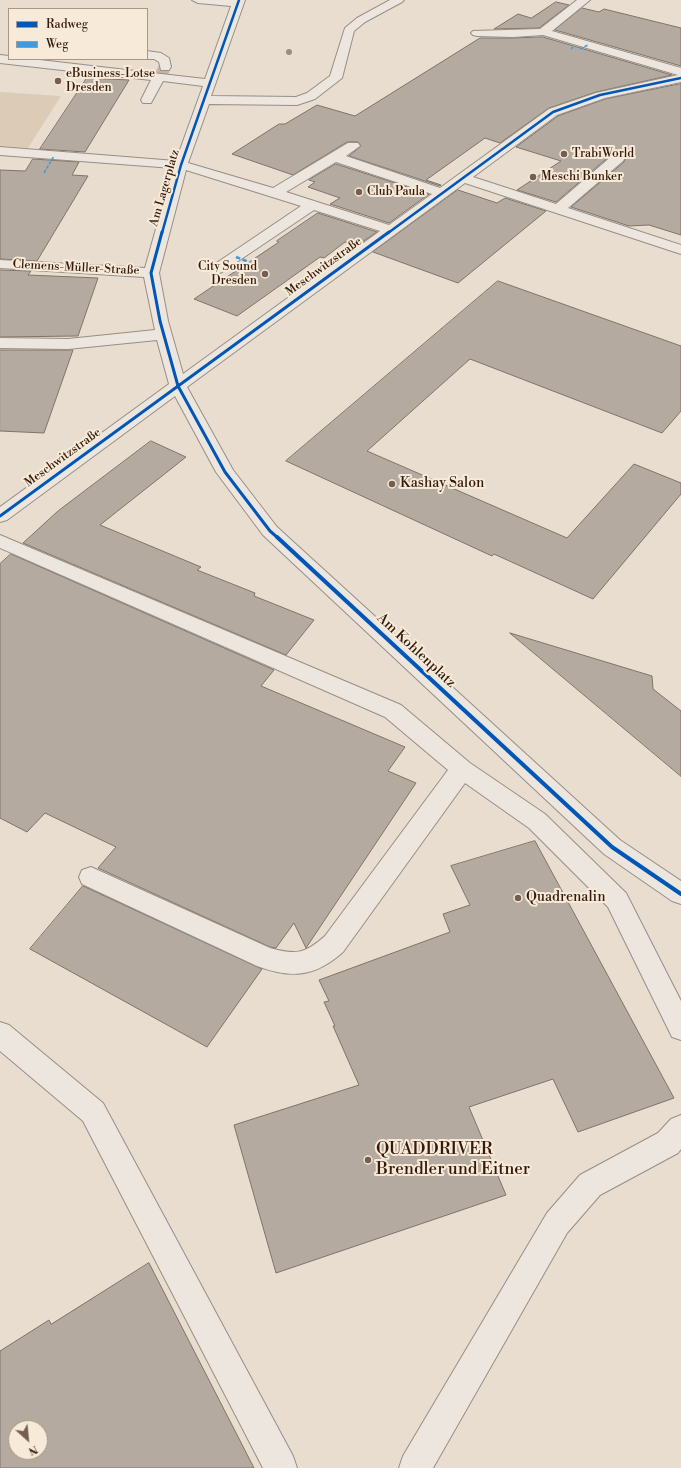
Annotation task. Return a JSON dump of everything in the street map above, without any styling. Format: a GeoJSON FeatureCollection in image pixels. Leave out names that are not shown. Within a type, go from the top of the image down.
{"type":"FeatureCollection","features":[{"type":"Feature","properties":{"kind":"street"},"geometry":{"type":"LineString","coordinates":[[198,0],[238,2]]}},
{"type":"Feature","properties":{"kind":"street"},"geometry":{"type":"LineString","coordinates":[[204,100],[297,100],[311,96],[336,78],[349,30],[361,20],[398,0]]}},
{"type":"Feature","properties":{"kind":"street"},"geometry":{"type":"LineString","coordinates":[[543,32],[584,0]]}},
{"type":"Feature","properties":{"kind":"street","name":"Am Lagerplatz"},"geometry":{"type":"LineString","coordinates":[[178,386],[164,334],[151,273],[182,165],[238,2]]}},
{"type":"Feature","properties":{"kind":"street"},"geometry":{"type":"LineString","coordinates":[[477,32],[513,34],[543,32],[681,72]]}},
{"type":"Feature","properties":{"kind":"street"},"geometry":{"type":"LineString","coordinates":[[147,100],[162,72],[165,61],[158,56],[148,55]]}},
{"type":"Feature","properties":{"kind":"street"},"geometry":{"type":"LineString","coordinates":[[9,60],[94,70],[162,72],[210,83]]}},
{"type":"Feature","properties":{"kind":"street"},"geometry":{"type":"LineString","coordinates":[[94,70],[101,60]]}},
{"type":"Feature","properties":{"kind":"street","name":"Meschwitzstraße"},"geometry":{"type":"LineString","coordinates":[[0,516],[553,112],[576,102],[628,88],[681,78]]}},
{"type":"Feature","properties":{"kind":"street"},"geometry":{"type":"LineString","coordinates":[[275,193],[353,146]]}},
{"type":"Feature","properties":{"kind":"street"},"geometry":{"type":"LineString","coordinates":[[0,152],[182,165]]}},
{"type":"Feature","properties":{"kind":"street"},"geometry":{"type":"LineString","coordinates":[[335,157],[442,193]]}},
{"type":"Feature","properties":{"kind":"street"},"geometry":{"type":"LineString","coordinates":[[557,210],[618,158]]}},
{"type":"Feature","properties":{"kind":"street","name":"Am Lagerplatz"},"geometry":{"type":"LineString","coordinates":[[182,165],[206,171],[391,230]]}},
{"type":"Feature","properties":{"kind":"street"},"geometry":{"type":"LineString","coordinates":[[462,178],[681,250]]}},
{"type":"Feature","properties":{"kind":"street"},"geometry":{"type":"LineString","coordinates":[[217,269],[312,205]]}},
{"type":"Feature","properties":{"kind":"street","name":"Clemens-Müller-Straße"},"geometry":{"type":"LineString","coordinates":[[0,264],[151,273]]}},
{"type":"Feature","properties":{"kind":"street"},"geometry":{"type":"LineString","coordinates":[[0,344],[68,344],[164,334]]}},
{"type":"Feature","properties":{"kind":"street","name":"Am Kohlenplatz"},"geometry":{"type":"LineString","coordinates":[[178,386],[225,472],[270,531],[612,847],[681,894]]}},
{"type":"Feature","properties":{"kind":"street"},"geometry":{"type":"LineString","coordinates":[[0,541],[393,711],[462,769],[536,821],[617,900],[681,1028]]}},
{"type":"Feature","properties":{"kind":"street"},"geometry":{"type":"LineString","coordinates":[[91,876],[266,958],[284,963],[304,963],[321,956],[334,944],[462,769]]}},
{"type":"Feature","properties":{"kind":"street"},"geometry":{"type":"LineString","coordinates":[[0,1034],[93,1112],[281,1468]]}},
{"type":"Feature","properties":{"kind":"street"},"geometry":{"type":"LineString","coordinates":[[415,1468],[557,1223],[590,1186],[668,1143],[681,1130]]}},
{"type":"Feature","properties":{"kind":"shaded area"},"geometry":{"type":"Polygon","coordinates":[[[0,92],[61,96],[28,148],[0,146],[0,92]]]}},
{"type":"Feature","properties":{"kind":"building"},"geometry":{"type":"Polygon","coordinates":[[[556,2],[569,5],[539,28],[494,29],[518,14],[531,18],[556,2]]]}},
{"type":"Feature","properties":{"kind":"building"},"geometry":{"type":"Polygon","coordinates":[[[582,8],[599,12],[604,9],[681,28],[681,66],[555,30],[582,8]]]}},
{"type":"Feature","properties":{"kind":"building"},"geometry":{"type":"Polygon","coordinates":[[[543,37],[672,75],[596,92],[549,108],[500,143],[485,138],[426,180],[441,185],[440,186],[349,156],[361,146],[358,142],[347,142],[293,175],[232,154],[279,124],[285,124],[317,105],[355,116],[480,38],[543,37]]]}},
{"type":"Feature","properties":{"kind":"building"},"geometry":{"type":"Polygon","coordinates":[[[87,78],[129,80],[85,152],[40,149],[87,78]]]}},
{"type":"Feature","properties":{"kind":"building"},"geometry":{"type":"Polygon","coordinates":[[[681,84],[681,235],[649,225],[629,226],[571,207],[624,162],[626,157],[623,154],[612,154],[556,202],[517,190],[561,161],[516,147],[558,116],[605,99],[681,84]]]}},
{"type":"Feature","properties":{"kind":"building"},"geometry":{"type":"Polygon","coordinates":[[[33,159],[79,162],[72,175],[88,176],[37,261],[0,259],[0,170],[25,171],[33,159]]]}},
{"type":"Feature","properties":{"kind":"building"},"geometry":{"type":"Polygon","coordinates":[[[336,164],[429,194],[389,223],[330,204],[340,198],[308,187],[315,182],[309,180],[336,164]]]}},
{"type":"Feature","properties":{"kind":"building"},"geometry":{"type":"Polygon","coordinates":[[[458,190],[497,203],[505,198],[546,211],[458,283],[373,252],[458,190]]]}},
{"type":"Feature","properties":{"kind":"building","name":"City Sound Dresden"},"geometry":{"type":"Polygon","coordinates":[[[318,213],[377,232],[356,246],[345,242],[324,258],[320,257],[237,316],[194,299],[279,242],[277,241],[318,213]]]}},
{"type":"Feature","properties":{"kind":"building"},"geometry":{"type":"Polygon","coordinates":[[[0,270],[31,271],[28,275],[98,278],[78,336],[0,337],[0,270]]]}},
{"type":"Feature","properties":{"kind":"building"},"geometry":{"type":"Polygon","coordinates":[[[498,281],[681,346],[681,411],[662,433],[470,359],[367,451],[567,538],[634,464],[681,483],[681,494],[593,599],[494,554],[492,556],[286,461],[498,281]]]}},
{"type":"Feature","properties":{"kind":"building"},"geometry":{"type":"Polygon","coordinates":[[[0,350],[73,350],[44,433],[0,431],[0,350]]]}},
{"type":"Feature","properties":{"kind":"building"},"geometry":{"type":"Polygon","coordinates":[[[151,441],[186,457],[100,525],[201,567],[197,570],[255,593],[254,596],[314,620],[286,655],[23,543],[58,511],[151,441]]]}},
{"type":"Feature","properties":{"kind":"building"},"geometry":{"type":"Polygon","coordinates":[[[11,554],[274,670],[261,686],[405,747],[388,771],[416,783],[306,948],[294,923],[276,948],[270,947],[98,868],[116,847],[45,813],[27,832],[0,818],[0,564],[11,554]]]}},
{"type":"Feature","properties":{"kind":"building"},"geometry":{"type":"Polygon","coordinates":[[[510,633],[652,676],[653,689],[681,711],[681,776],[510,633]]]}},
{"type":"Feature","properties":{"kind":"building"},"geometry":{"type":"Polygon","coordinates":[[[535,841],[674,1098],[578,1132],[553,1079],[469,1107],[506,1195],[276,1273],[234,1125],[359,1085],[333,1026],[335,1026],[324,1002],[329,1001],[319,980],[450,932],[443,914],[470,905],[451,866],[535,841]]]}},
{"type":"Feature","properties":{"kind":"building"},"geometry":{"type":"Polygon","coordinates":[[[83,886],[262,969],[207,1047],[30,949],[83,886]]]}},
{"type":"Feature","properties":{"kind":"building"},"geometry":{"type":"Polygon","coordinates":[[[149,1263],[254,1468],[0,1468],[0,1351],[49,1320],[51,1324],[149,1263]]]}},
{"type":"Feature","properties":{"kind":"tunnel"},"geometry":{"type":"LineString","coordinates":[[161,75],[165,67]]}},
{"type":"Feature","properties":{"kind":"marked path"},"geometry":{"type":"LineString","coordinates":[[580,49],[588,45]]}},
{"type":"Feature","properties":{"kind":"marked path"},"geometry":{"type":"LineString","coordinates":[[44,173],[54,156]]}},
{"type":"Feature","properties":{"kind":"marked path"},"geometry":{"type":"LineString","coordinates":[[236,257],[249,262]]}},
{"type":"Feature","properties":{"kind":"cycle path"},"geometry":{"type":"LineString","coordinates":[[239,0],[181,165],[151,273],[160,321],[178,386],[225,472],[270,531],[612,847],[681,894]]}},
{"type":"Feature","properties":{"kind":"cycle path"},"geometry":{"type":"LineString","coordinates":[[0,516],[553,112],[600,95],[681,78]]}},
{"type":"Feature","properties":{"kind":"place","name":"eBusiness-Lotse Dresden"},"geometry":{"type":"Point","coordinates":[58,81]}},
{"type":"Feature","properties":{"kind":"place","name":"TrabiWorld"},"geometry":{"type":"Point","coordinates":[564,154]}},
{"type":"Feature","properties":{"kind":"place","name":"Meschi Bunker"},"geometry":{"type":"Point","coordinates":[533,177]}},
{"type":"Feature","properties":{"kind":"place","name":"Club Paula"},"geometry":{"type":"Point","coordinates":[359,192]}},
{"type":"Feature","properties":{"kind":"place","name":"City Sound Dresden"},"geometry":{"type":"Point","coordinates":[265,274]}},
{"type":"Feature","properties":{"kind":"place","name":"Kashay Salon"},"geometry":{"type":"Point","coordinates":[392,484]}},
{"type":"Feature","properties":{"kind":"place","name":"Quadrenalin"},"geometry":{"type":"Point","coordinates":[518,898]}},
{"type":"Feature","properties":{"kind":"place","name":"QUADDRIVER Brendler und Eitner"},"geometry":{"type":"Point","coordinates":[368,1160]}}]}
